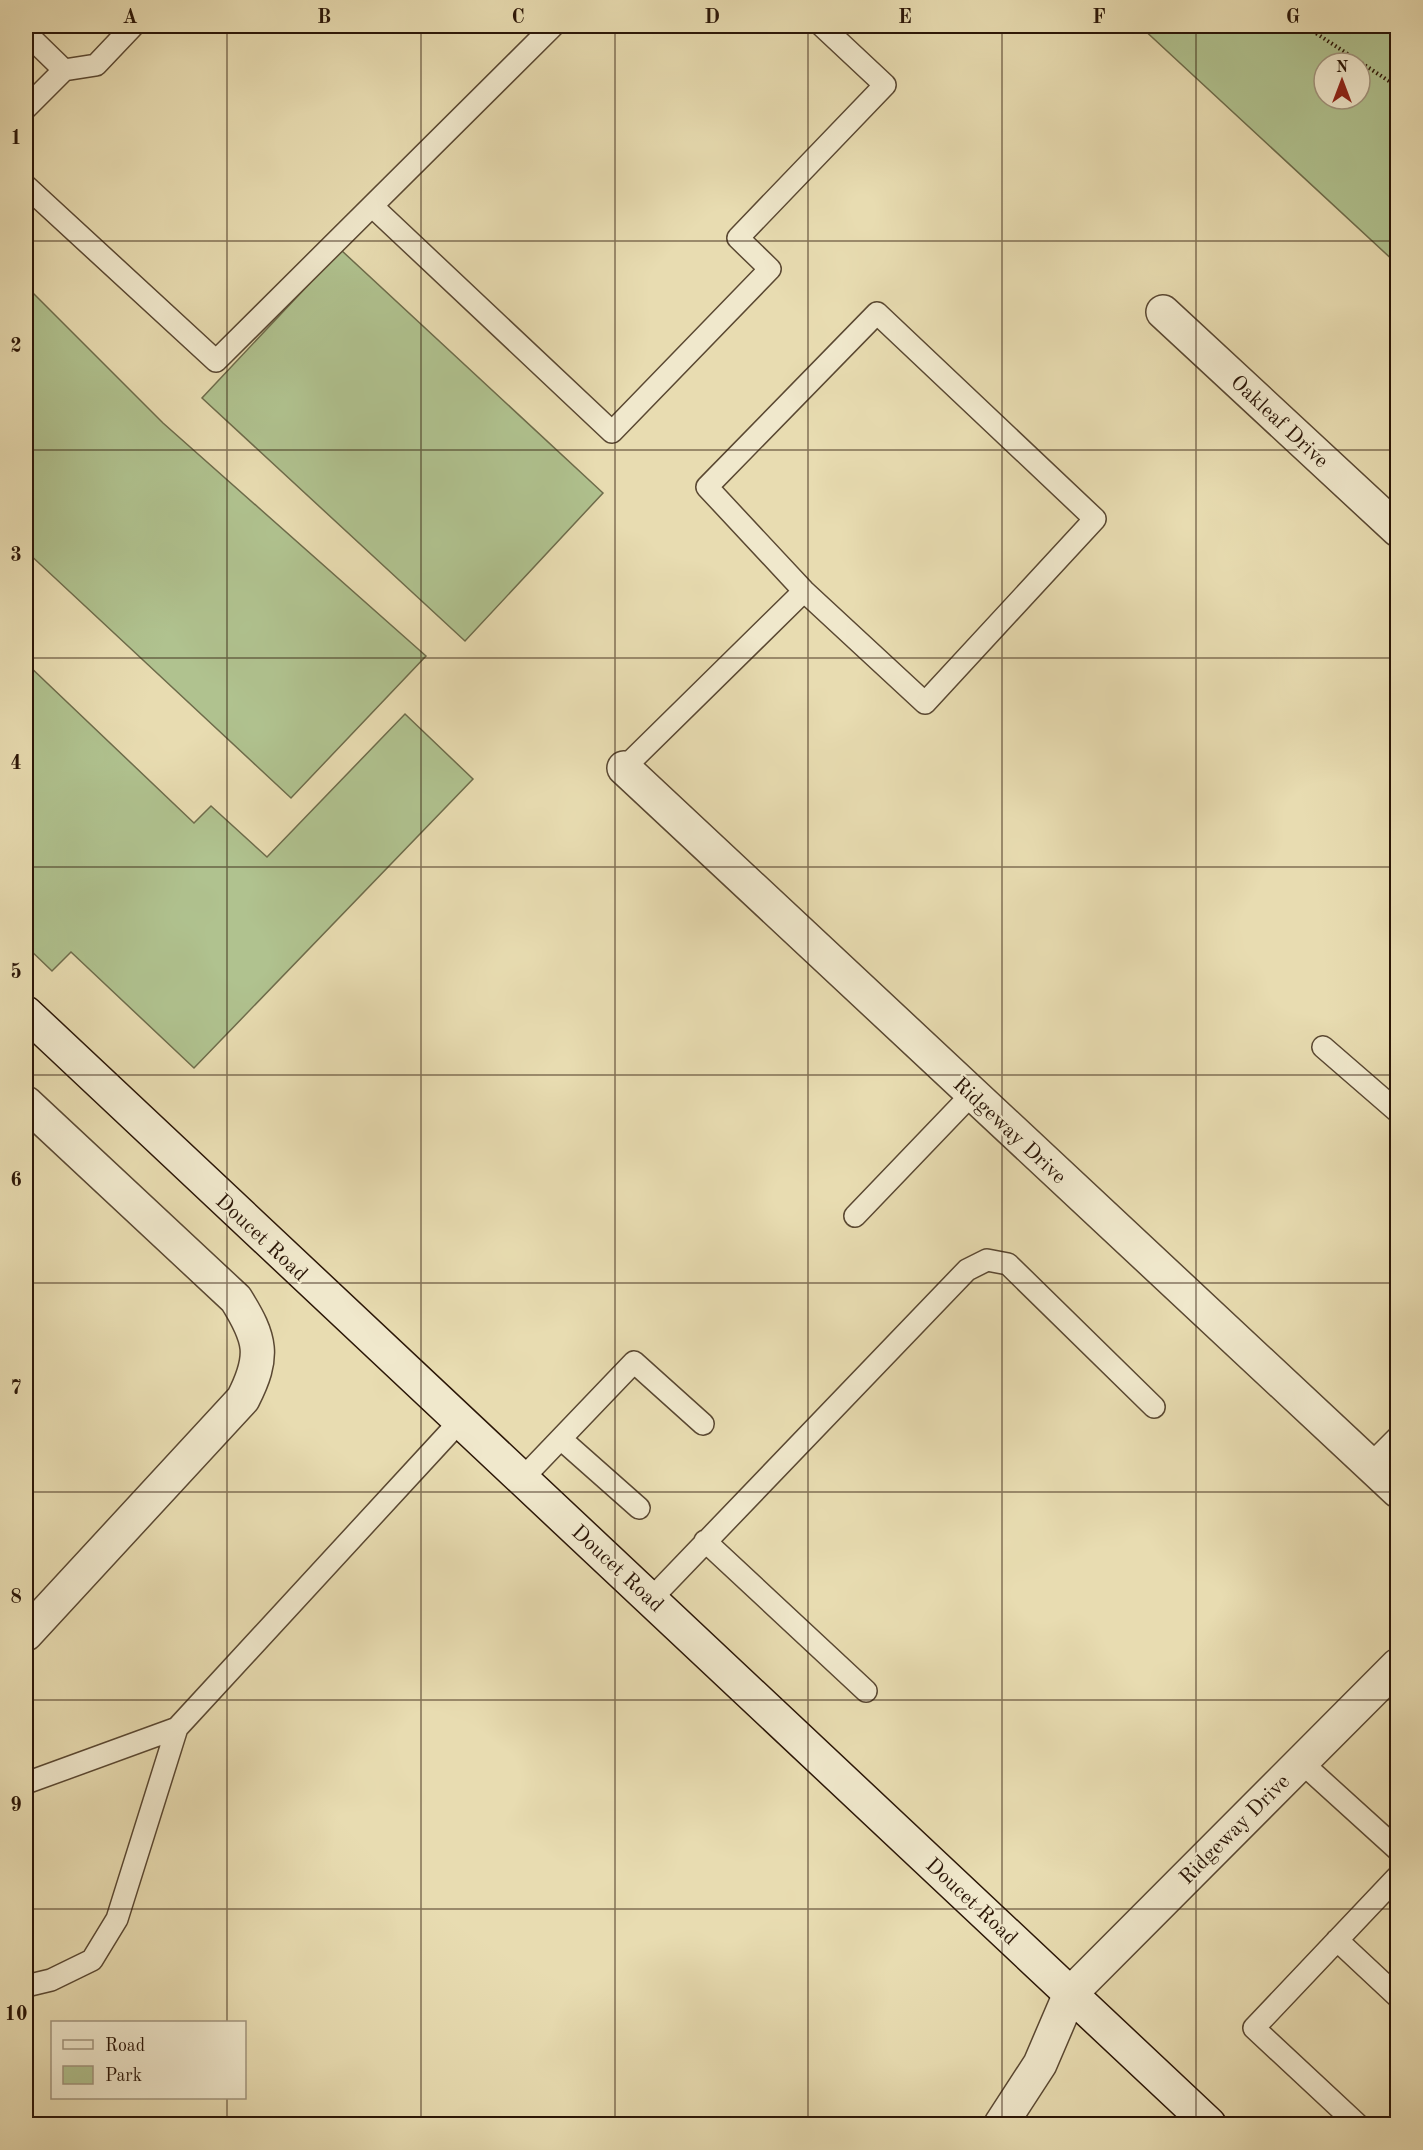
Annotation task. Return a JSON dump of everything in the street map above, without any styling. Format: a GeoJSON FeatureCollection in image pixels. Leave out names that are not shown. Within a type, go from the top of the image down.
{"type":"FeatureCollection","features":[{"type":"Feature","properties":{"kind":"street","name":"Oakleaf Drive"},"geometry":{"type":"LineString","coordinates":[[1163,312],[1398,530]]}},
{"type":"Feature","properties":{"kind":"street","name":"Ridgeway Drive"},"geometry":{"type":"LineString","coordinates":[[624,768],[1398,1491]]}},
{"type":"Feature","properties":{"kind":"street","name":"Doucet Road"},"geometry":{"type":"LineString","coordinates":[[26,1013],[1209,2124]]}},
{"type":"Feature","properties":{"kind":"street"},"geometry":{"type":"LineString","coordinates":[[26,1103],[236,1299],[254,1329],[260,1354],[255,1377],[243,1400],[26,1634]]}},
{"type":"Feature","properties":{"kind":"street","name":"Ridgeway Drive"},"geometry":{"type":"LineString","coordinates":[[1070,1994],[1398,1665]]}},
{"type":"Feature","properties":{"kind":"street"},"geometry":{"type":"LineString","coordinates":[[1001,2124],[1040,2064],[1070,1994]]}},
{"type":"Feature","properties":{"kind":"lane"},"geometry":{"type":"LineString","coordinates":[[26,108],[64,70],[96,65],[133,26]]}},
{"type":"Feature","properties":{"kind":"lane"},"geometry":{"type":"LineString","coordinates":[[26,186],[216,361],[553,26]]}},
{"type":"Feature","properties":{"kind":"lane"},"geometry":{"type":"LineString","coordinates":[[372,206],[612,432],[771,269],[738,238],[885,86],[822,26]]}},
{"type":"Feature","properties":{"kind":"lane"},"geometry":{"type":"LineString","coordinates":[[26,33],[64,70]]}},
{"type":"Feature","properties":{"kind":"lane"},"geometry":{"type":"LineString","coordinates":[[877,313],[1095,519],[925,703],[804,591],[707,487],[877,313]]}},
{"type":"Feature","properties":{"kind":"lane"},"geometry":{"type":"LineString","coordinates":[[624,768],[804,591]]}},
{"type":"Feature","properties":{"kind":"lane"},"geometry":{"type":"LineString","coordinates":[[1323,1047],[1398,1112]]}},
{"type":"Feature","properties":{"kind":"lane"},"geometry":{"type":"LineString","coordinates":[[855,1216],[972,1094]]}},
{"type":"Feature","properties":{"kind":"lane"},"geometry":{"type":"LineString","coordinates":[[651,1599],[967,1270],[987,1260],[1008,1264],[1154,1407]]}},
{"type":"Feature","properties":{"kind":"lane"},"geometry":{"type":"LineString","coordinates":[[522,1479],[634,1362],[703,1424]]}},
{"type":"Feature","properties":{"kind":"lane"},"geometry":{"type":"LineString","coordinates":[[26,1986],[51,1980],[92,1960],[117,1919],[177,1728],[460,1421]]}},
{"type":"Feature","properties":{"kind":"lane"},"geometry":{"type":"LineString","coordinates":[[1370,1466],[1398,1437]]}},
{"type":"Feature","properties":{"kind":"lane"},"geometry":{"type":"LineString","coordinates":[[561,1439],[639,1508]]}},
{"type":"Feature","properties":{"kind":"lane"},"geometry":{"type":"LineString","coordinates":[[705,1541],[866,1691]]}},
{"type":"Feature","properties":{"kind":"lane"},"geometry":{"type":"LineString","coordinates":[[26,1784],[177,1728]]}},
{"type":"Feature","properties":{"kind":"lane"},"geometry":{"type":"LineString","coordinates":[[1301,1762],[1398,1850]]}},
{"type":"Feature","properties":{"kind":"lane"},"geometry":{"type":"LineString","coordinates":[[1357,2124],[1254,2028],[1398,1876]]}},
{"type":"Feature","properties":{"kind":"lane"},"geometry":{"type":"LineString","coordinates":[[1337,1940],[1398,1997]]}},
{"type":"Feature","properties":{"kind":"path"},"geometry":{"type":"LineString","coordinates":[[1305,26],[1398,87]]}},
{"type":"Feature","properties":{"kind":"green space"},"geometry":{"type":"Polygon","coordinates":[[[1140,26],[1397,26],[1397,264],[1140,26]]]}},
{"type":"Feature","properties":{"kind":"green space"},"geometry":{"type":"Polygon","coordinates":[[[341,250],[603,493],[465,641],[202,398],[341,250]]]}},
{"type":"Feature","properties":{"kind":"green space"},"geometry":{"type":"Polygon","coordinates":[[[26,286],[163,423],[426,656],[291,798],[26,551],[26,286]]]}},
{"type":"Feature","properties":{"kind":"green space"},"geometry":{"type":"Polygon","coordinates":[[[26,663],[194,823],[211,806],[267,857],[405,714],[473,779],[194,1068],[71,952],[52,971],[26,946],[26,663]]]}}]}
